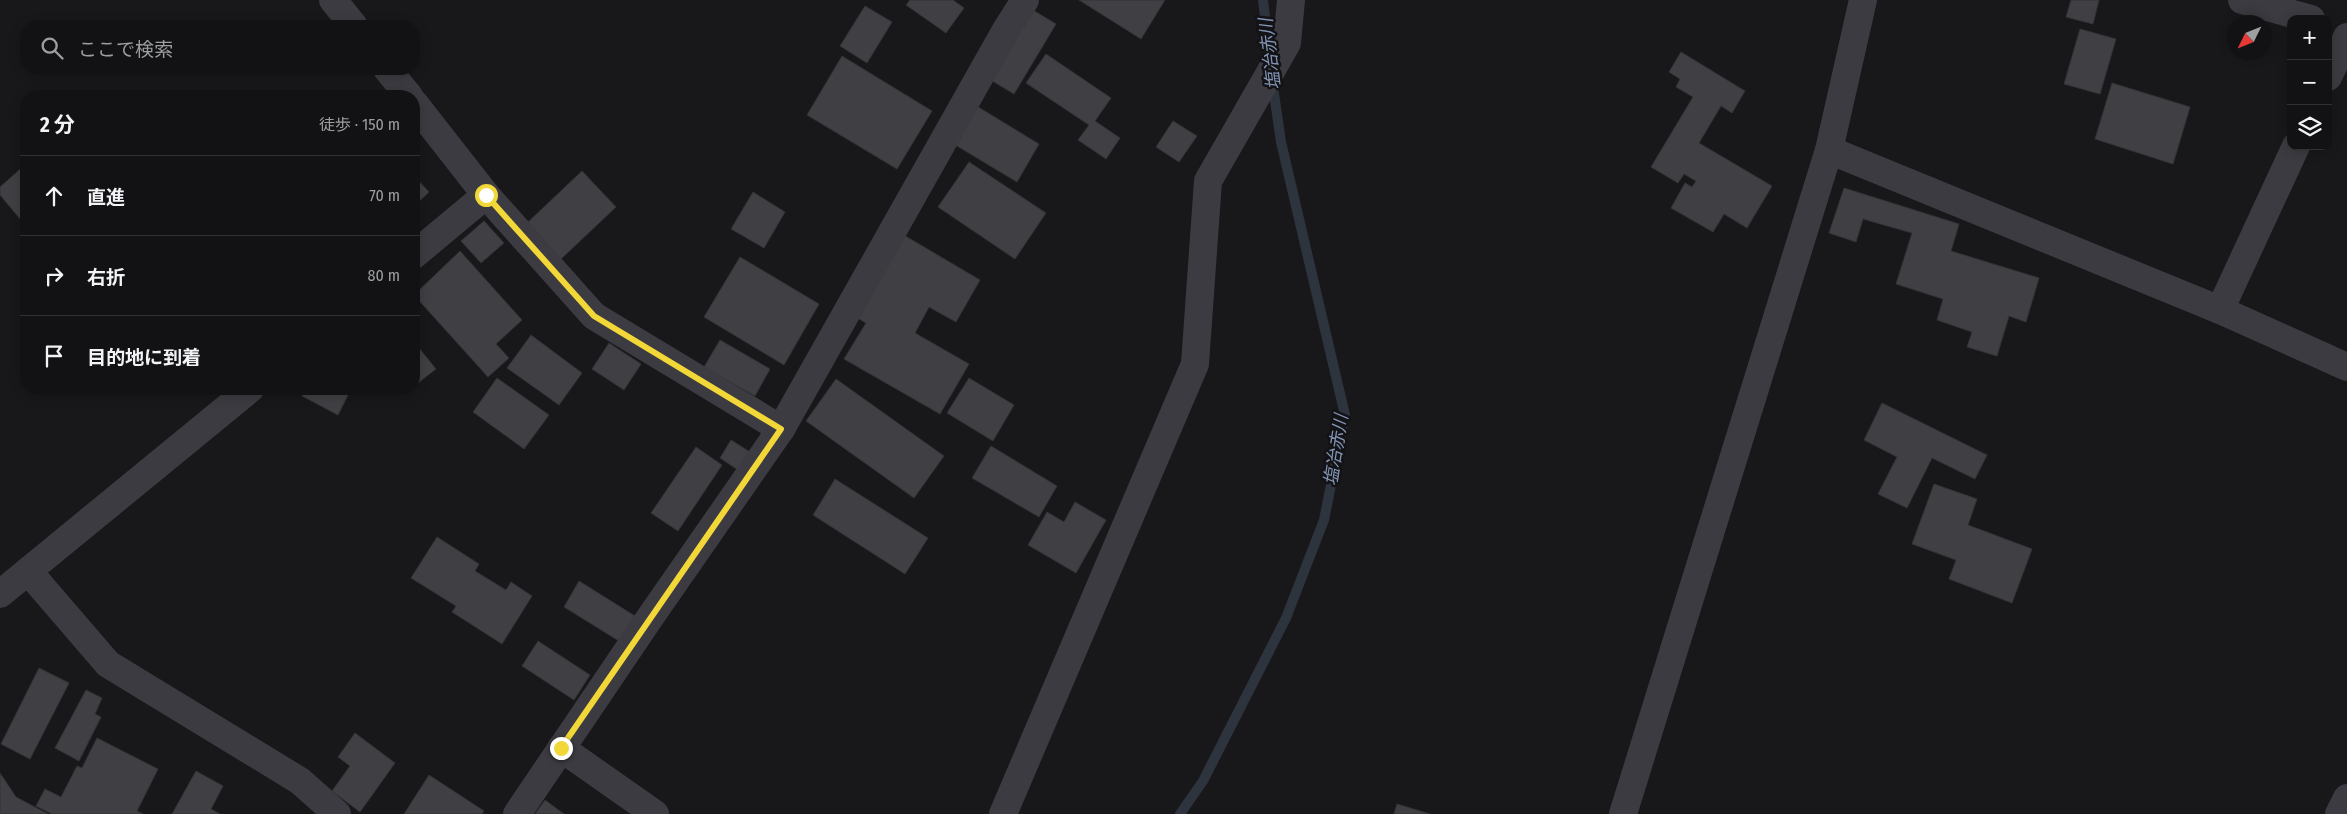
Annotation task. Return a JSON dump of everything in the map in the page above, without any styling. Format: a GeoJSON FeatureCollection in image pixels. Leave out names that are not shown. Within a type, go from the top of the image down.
{"type":"FeatureCollection","features":[{"type":"Feature","properties":{"kind":"street"},"geometry":{"type":"LineString","coordinates":[[334,0],[349,20]]}},
{"type":"Feature","properties":{"kind":"street"},"geometry":{"type":"LineString","coordinates":[[518,814],[561,748],[781,429],[1006,30],[1025,0]]}},
{"type":"Feature","properties":{"kind":"street"},"geometry":{"type":"LineString","coordinates":[[1002,814],[1195,364],[1208,181],[1287,43],[1291,0]]}},
{"type":"Feature","properties":{"kind":"street"},"geometry":{"type":"LineString","coordinates":[[1623,814],[1829,150],[1863,0]]}},
{"type":"Feature","properties":{"kind":"street"},"geometry":{"type":"LineString","coordinates":[[2242,0],[2296,15]]}},
{"type":"Feature","properties":{"kind":"street"},"geometry":{"type":"LineString","coordinates":[[2332,25],[2347,29]]}},
{"type":"Feature","properties":{"kind":"street"},"geometry":{"type":"LineString","coordinates":[[2332,69],[2347,37]]}},
{"type":"Feature","properties":{"kind":"street"},"geometry":{"type":"LineString","coordinates":[[392,75],[404,90]]}},
{"type":"Feature","properties":{"kind":"street"},"geometry":{"type":"LineString","coordinates":[[420,111],[486,195],[594,316],[781,429]]}},
{"type":"Feature","properties":{"kind":"street"},"geometry":{"type":"LineString","coordinates":[[1829,150],[2220,310],[2347,367]]}},
{"type":"Feature","properties":{"kind":"street"},"geometry":{"type":"LineString","coordinates":[[2220,310],[2294,150]]}},
{"type":"Feature","properties":{"kind":"street"},"geometry":{"type":"LineString","coordinates":[[420,250],[486,195]]}},
{"type":"Feature","properties":{"kind":"street"},"geometry":{"type":"LineString","coordinates":[[0,594],[243,395]]}},
{"type":"Feature","properties":{"kind":"street"},"geometry":{"type":"LineString","coordinates":[[28,571],[108,664],[300,781],[337,814]]}},
{"type":"Feature","properties":{"kind":"street"},"geometry":{"type":"LineString","coordinates":[[561,748],[656,814]]}},
{"type":"Feature","properties":{"kind":"street"},"geometry":{"type":"LineString","coordinates":[[2340,814],[2347,798]]}},
{"type":"Feature","properties":{"kind":"building"},"geometry":{"type":"Polygon","coordinates":[[[910,0],[953,0],[964,8],[946,33],[906,5],[910,0]]]}},
{"type":"Feature","properties":{"kind":"building"},"geometry":{"type":"Polygon","coordinates":[[[1079,0],[1165,0],[1141,39],[1079,0]]]}},
{"type":"Feature","properties":{"kind":"building"},"geometry":{"type":"Polygon","coordinates":[[[2071,0],[2099,0],[2093,24],[2066,17],[2071,0]]]}},
{"type":"Feature","properties":{"kind":"building"},"geometry":{"type":"Polygon","coordinates":[[[865,6],[892,22],[867,63],[840,46],[865,6]]]}},
{"type":"Feature","properties":{"kind":"building"},"geometry":{"type":"Polygon","coordinates":[[[1031,9],[1056,24],[1014,94],[989,79],[1031,9]]]}},
{"type":"Feature","properties":{"kind":"building"},"geometry":{"type":"Polygon","coordinates":[[[2080,29],[2116,39],[2100,94],[2064,84],[2080,29]]]}},
{"type":"Feature","properties":{"kind":"building"},"geometry":{"type":"Polygon","coordinates":[[[1681,52],[1745,91],[1732,113],[1721,106],[1699,143],[1772,186],[1747,228],[1724,214],[1713,232],[1671,208],[1685,183],[1692,187],[1696,181],[1684,174],[1678,183],[1651,167],[1693,97],[1676,87],[1680,79],[1669,72],[1681,52]]]}},
{"type":"Feature","properties":{"kind":"building"},"geometry":{"type":"Polygon","coordinates":[[[1046,54],[1111,98],[1095,121],[1120,138],[1106,159],[1078,140],[1089,125],[1026,83],[1046,54]]]}},
{"type":"Feature","properties":{"kind":"building"},"geometry":{"type":"Polygon","coordinates":[[[842,56],[932,111],[897,169],[807,115],[842,56]]]}},
{"type":"Feature","properties":{"kind":"building"},"geometry":{"type":"Polygon","coordinates":[[[2112,83],[2190,107],[2173,164],[2095,139],[2112,83]]]}},
{"type":"Feature","properties":{"kind":"building"},"geometry":{"type":"Polygon","coordinates":[[[975,105],[1039,144],[1017,182],[952,143],[975,105]]]}},
{"type":"Feature","properties":{"kind":"building"},"geometry":{"type":"Polygon","coordinates":[[[1173,121],[1197,136],[1179,162],[1156,147],[1173,121]]]}},
{"type":"Feature","properties":{"kind":"building"},"geometry":{"type":"Polygon","coordinates":[[[969,162],[1046,213],[1015,259],[938,207],[969,162]]]}},
{"type":"Feature","properties":{"kind":"building"},"geometry":{"type":"Polygon","coordinates":[[[20,169],[20,219],[0,195],[0,187],[20,169]]]}},
{"type":"Feature","properties":{"kind":"building"},"geometry":{"type":"Polygon","coordinates":[[[582,171],[616,207],[560,260],[526,224],[582,171]]]}},
{"type":"Feature","properties":{"kind":"building"},"geometry":{"type":"Polygon","coordinates":[[[420,182],[429,192],[420,200],[420,182]]]}},
{"type":"Feature","properties":{"kind":"building"},"geometry":{"type":"Polygon","coordinates":[[[1844,188],[1959,224],[1951,251],[2039,278],[2026,322],[2009,316],[1997,356],[1967,347],[1972,332],[1937,320],[1943,299],[1896,284],[1912,233],[1863,219],[1856,242],[1829,233],[1844,188]]]}},
{"type":"Feature","properties":{"kind":"building"},"geometry":{"type":"Polygon","coordinates":[[[753,192],[785,212],[764,248],[731,229],[753,192]]]}},
{"type":"Feature","properties":{"kind":"building"},"geometry":{"type":"Polygon","coordinates":[[[484,221],[504,243],[481,263],[461,241],[484,221]]]}},
{"type":"Feature","properties":{"kind":"building"},"geometry":{"type":"Polygon","coordinates":[[[902,234],[980,280],[956,322],[929,307],[915,333],[969,364],[940,414],[844,359],[866,323],[854,316],[902,234]]]}},
{"type":"Feature","properties":{"kind":"building"},"geometry":{"type":"Polygon","coordinates":[[[460,251],[522,320],[496,344],[509,358],[488,377],[420,302],[420,289],[460,251]]]}},
{"type":"Feature","properties":{"kind":"building"},"geometry":{"type":"Polygon","coordinates":[[[740,257],[819,304],[784,365],[704,317],[740,257]]]}},
{"type":"Feature","properties":{"kind":"building"},"geometry":{"type":"Polygon","coordinates":[[[531,335],[582,373],[559,405],[507,368],[531,335]]]}},
{"type":"Feature","properties":{"kind":"building"},"geometry":{"type":"Polygon","coordinates":[[[720,340],[770,369],[755,396],[704,367],[720,340]]]}},
{"type":"Feature","properties":{"kind":"building"},"geometry":{"type":"Polygon","coordinates":[[[609,343],[641,364],[624,390],[592,369],[609,343]]]}},
{"type":"Feature","properties":{"kind":"building"},"geometry":{"type":"Polygon","coordinates":[[[420,349],[436,369],[420,381],[420,349]]]}},
{"type":"Feature","properties":{"kind":"building"},"geometry":{"type":"Polygon","coordinates":[[[497,378],[549,415],[524,449],[473,412],[497,378]]]}},
{"type":"Feature","properties":{"kind":"building"},"geometry":{"type":"Polygon","coordinates":[[[969,378],[1014,405],[993,441],[947,413],[969,378]]]}},
{"type":"Feature","properties":{"kind":"building"},"geometry":{"type":"Polygon","coordinates":[[[836,379],[944,456],[914,498],[806,421],[836,379]]]}},
{"type":"Feature","properties":{"kind":"building"},"geometry":{"type":"Polygon","coordinates":[[[303,395],[348,395],[338,415],[303,395]]]}},
{"type":"Feature","properties":{"kind":"building"},"geometry":{"type":"Polygon","coordinates":[[[1882,403],[1987,455],[1975,479],[1932,458],[1907,508],[1878,494],[1897,457],[1864,440],[1882,403]]]}},
{"type":"Feature","properties":{"kind":"building"},"geometry":{"type":"Polygon","coordinates":[[[731,440],[750,452],[738,470],[720,458],[731,440]]]}},
{"type":"Feature","properties":{"kind":"building"},"geometry":{"type":"Polygon","coordinates":[[[991,446],[1057,486],[1039,517],[972,478],[991,446]]]}},
{"type":"Feature","properties":{"kind":"building"},"geometry":{"type":"Polygon","coordinates":[[[696,447],[722,465],[678,531],[651,513],[696,447]]]}},
{"type":"Feature","properties":{"kind":"building"},"geometry":{"type":"Polygon","coordinates":[[[835,479],[928,538],[905,574],[813,515],[835,479]]]}},
{"type":"Feature","properties":{"kind":"building"},"geometry":{"type":"Polygon","coordinates":[[[1934,484],[1977,499],[1968,525],[2032,549],[2012,603],[1949,579],[1956,560],[1912,544],[1934,484]]]}},
{"type":"Feature","properties":{"kind":"building"},"geometry":{"type":"Polygon","coordinates":[[[1075,502],[1106,520],[1076,573],[1028,545],[1047,512],[1064,522],[1075,502]]]}},
{"type":"Feature","properties":{"kind":"building"},"geometry":{"type":"Polygon","coordinates":[[[437,537],[479,564],[475,571],[506,590],[511,582],[532,596],[502,644],[452,612],[456,606],[411,578],[437,537]]]}},
{"type":"Feature","properties":{"kind":"building"},"geometry":{"type":"Polygon","coordinates":[[[579,581],[635,616],[619,641],[564,607],[579,581]]]}},
{"type":"Feature","properties":{"kind":"building"},"geometry":{"type":"Polygon","coordinates":[[[538,641],[590,675],[574,700],[522,666],[538,641]]]}},
{"type":"Feature","properties":{"kind":"building"},"geometry":{"type":"Polygon","coordinates":[[[39,668],[69,683],[30,759],[1,744],[39,668]]]}},
{"type":"Feature","properties":{"kind":"building"},"geometry":{"type":"Polygon","coordinates":[[[86,690],[102,698],[95,714],[101,717],[79,761],[55,748],[86,690]]]}},
{"type":"Feature","properties":{"kind":"building"},"geometry":{"type":"Polygon","coordinates":[[[355,733],[395,763],[360,812],[332,791],[350,766],[338,757],[355,733]]]}},
{"type":"Feature","properties":{"kind":"building"},"geometry":{"type":"Polygon","coordinates":[[[97,738],[158,769],[137,811],[143,814],[52,814],[36,806],[45,789],[61,797],[77,766],[82,768],[97,738]]]}},
{"type":"Feature","properties":{"kind":"building"},"geometry":{"type":"Polygon","coordinates":[[[196,771],[223,786],[211,809],[220,814],[172,814],[196,771]]]}},
{"type":"Feature","properties":{"kind":"building"},"geometry":{"type":"Polygon","coordinates":[[[0,773],[16,797],[48,814],[0,814],[0,773]]]}},
{"type":"Feature","properties":{"kind":"building"},"geometry":{"type":"Polygon","coordinates":[[[429,775],[484,811],[482,814],[404,814],[429,775]]]}},
{"type":"Feature","properties":{"kind":"building"},"geometry":{"type":"Polygon","coordinates":[[[545,800],[564,814],[535,814],[545,800]]]}},
{"type":"Feature","properties":{"kind":"building"},"geometry":{"type":"Polygon","coordinates":[[[1397,804],[1430,814],[1394,814],[1397,804]]]}},
{"type":"Feature","properties":{"kind":"waterway","name":"塩冶赤川"},"geometry":{"type":"LineString","coordinates":[[1263,0],[1270,61]]}},
{"type":"Feature","properties":{"kind":"waterway","name":"塩冶赤川"},"geometry":{"type":"LineString","coordinates":[[1180,814],[1203,781],[1286,618],[1324,520],[1345,415],[1281,142],[1272,80]]}},
{"type":"Feature","properties":{"kind":"route"},"geometry":{"type":"LineString","coordinates":[[486,195],[594,316],[781,429],[561,748]]}}]}
